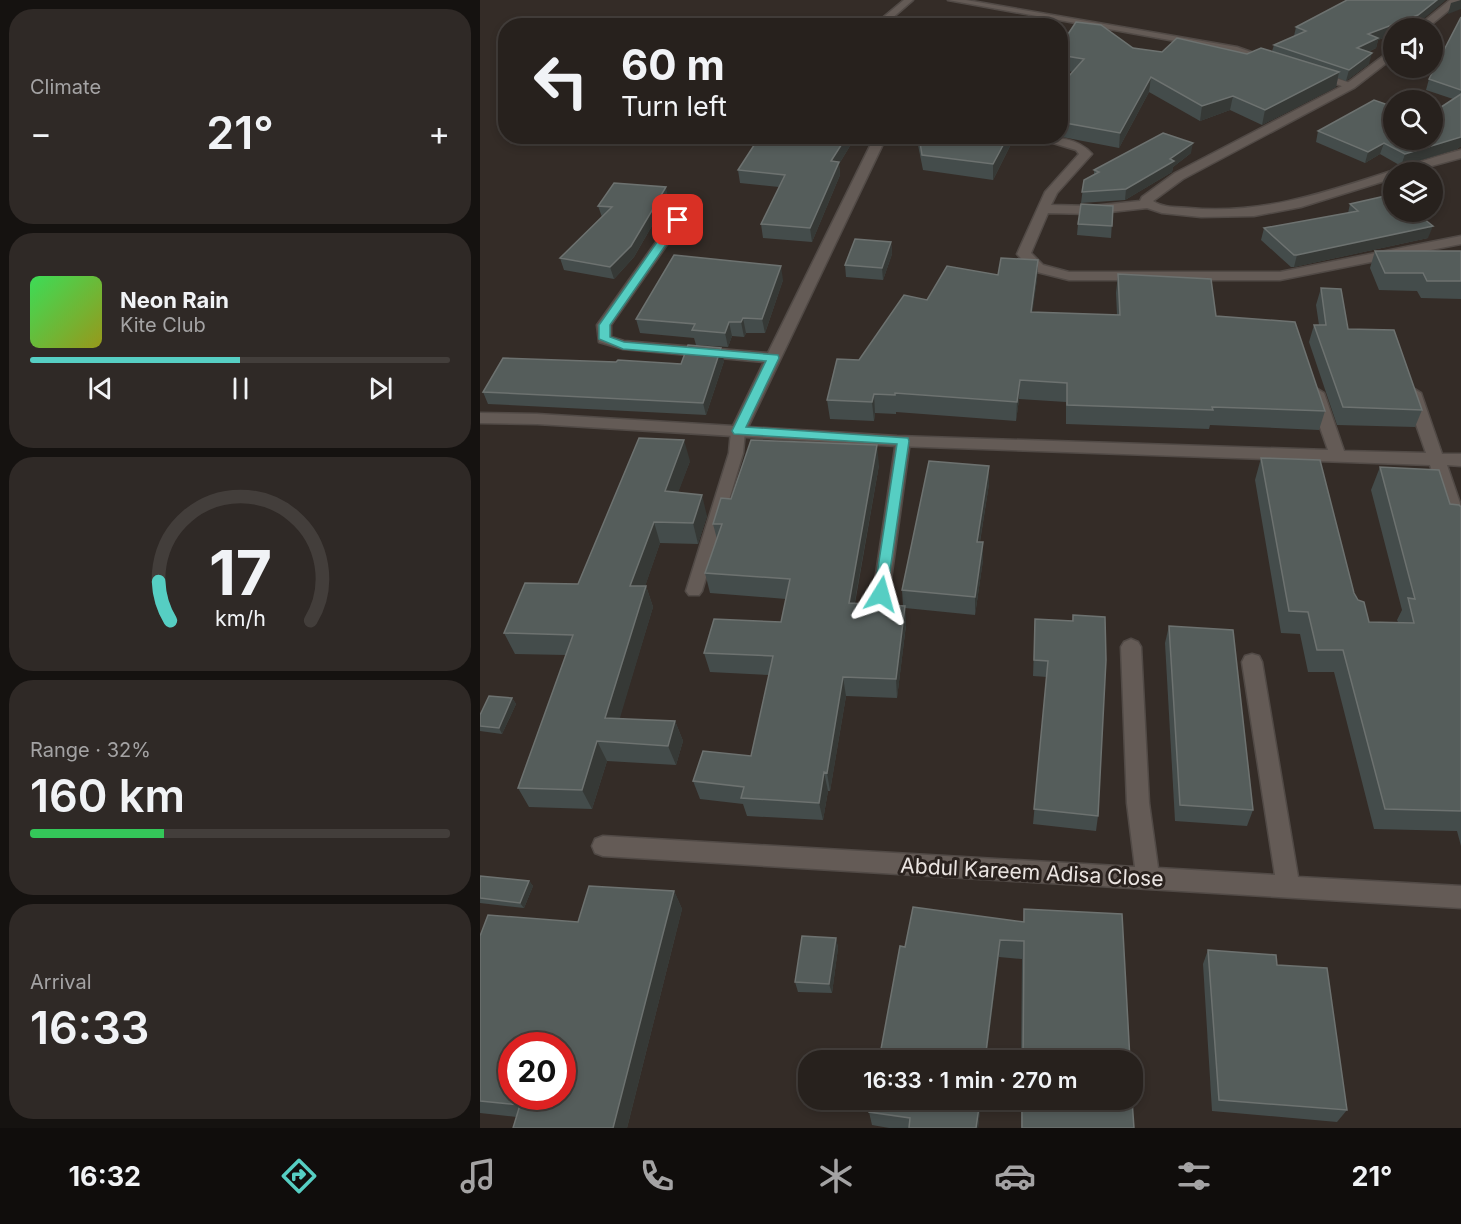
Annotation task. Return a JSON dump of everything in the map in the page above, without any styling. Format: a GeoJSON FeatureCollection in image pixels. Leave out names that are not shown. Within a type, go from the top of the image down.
{"type":"FeatureCollection","features":[{"type":"Feature","properties":{"kind":"street"},"geometry":{"type":"LineString","coordinates":[[1434,18],[1456,0]]}},
{"type":"Feature","properties":{"kind":"street"},"geometry":{"type":"LineString","coordinates":[[1148,204],[1146,200],[1179,176],[1350,86],[1383,60]]}},
{"type":"Feature","properties":{"kind":"street"},"geometry":{"type":"LineString","coordinates":[[1065,144],[1080,148],[1086,154],[1051,192],[1042,208],[1024,254],[1038,268],[1069,276],[1280,276],[1461,240]]}},
{"type":"Feature","properties":{"kind":"street"},"geometry":{"type":"LineString","coordinates":[[738,431],[876,146]]}},
{"type":"Feature","properties":{"kind":"street"},"geometry":{"type":"LineString","coordinates":[[1433,162],[1461,154]]}},
{"type":"Feature","properties":{"kind":"street"},"geometry":{"type":"LineString","coordinates":[[1042,208],[1092,210],[1148,204],[1160,209],[1186,212],[1263,211],[1305,202],[1383,177]]}},
{"type":"Feature","properties":{"kind":"street"},"geometry":{"type":"LineString","coordinates":[[690,203],[604,325],[604,339],[623,345],[774,358]]}},
{"type":"Feature","properties":{"kind":"street"},"geometry":{"type":"LineString","coordinates":[[1406,372],[1461,530]]}},
{"type":"Feature","properties":{"kind":"street"},"geometry":{"type":"LineString","coordinates":[[1313,383],[1338,456]]}},
{"type":"Feature","properties":{"kind":"street"},"geometry":{"type":"LineString","coordinates":[[480,418],[903,441],[1461,460]]}},
{"type":"Feature","properties":{"kind":"street"},"geometry":{"type":"LineString","coordinates":[[1317,455],[1322,473]]}},
{"type":"Feature","properties":{"kind":"street"},"geometry":{"type":"LineString","coordinates":[[1131,647],[1138,803],[1148,879]]}},
{"type":"Feature","properties":{"kind":"street"},"geometry":{"type":"LineString","coordinates":[[1252,662],[1288,887]]}},
{"type":"Feature","properties":{"kind":"street","name":"Abdul Kareem Adisa Close"},"geometry":{"type":"LineString","coordinates":[[603,846],[1461,897]]}},
{"type":"Feature","properties":{"kind":"lane"},"geometry":{"type":"LineString","coordinates":[[887,18],[909,0]]}},
{"type":"Feature","properties":{"kind":"lane"},"geometry":{"type":"LineString","coordinates":[[952,0],[1055,18]]}},
{"type":"Feature","properties":{"kind":"lane"},"geometry":{"type":"LineString","coordinates":[[1068,20],[1237,50],[1278,62]]}},
{"type":"Feature","properties":{"kind":"lane"},"geometry":{"type":"LineString","coordinates":[[1309,72],[1350,86]]}},
{"type":"Feature","properties":{"kind":"lane"},"geometry":{"type":"LineString","coordinates":[[694,591],[736,453],[738,431]]}},
{"type":"Feature","properties":{"kind":"lane"},"geometry":{"type":"LineString","coordinates":[[881,594],[903,441]]}},
{"type":"Feature","properties":{"kind":"building"},"geometry":{"type":"Polygon","coordinates":[[[1347,0],[1437,0],[1418,15],[1410,18],[1383,18],[1383,28],[1368,34],[1378,38],[1357,48],[1372,53],[1349,70],[1274,45],[1306,31],[1296,27],[1347,0]]]}},
{"type":"Feature","properties":{"kind":"building"},"geometry":{"type":"Polygon","coordinates":[[[1461,17],[1461,90],[1429,79],[1443,78],[1443,52],[1461,17]]]}},
{"type":"Feature","properties":{"kind":"building"},"geometry":{"type":"Polygon","coordinates":[[[1076,22],[1101,25],[1133,48],[1162,52],[1177,38],[1247,54],[1261,48],[1339,72],[1265,110],[1233,96],[1202,106],[1151,77],[1120,133],[1068,123],[1068,77],[1084,59],[1068,56],[1068,34],[1076,22]]]}},
{"type":"Feature","properties":{"kind":"building"},"geometry":{"type":"Polygon","coordinates":[[[1461,94],[1461,137],[1443,142],[1443,106],[1461,94]]]}},
{"type":"Feature","properties":{"kind":"building"},"geometry":{"type":"Polygon","coordinates":[[[1374,100],[1383,103],[1383,144],[1368,152],[1318,131],[1374,100]]]}},
{"type":"Feature","properties":{"kind":"building"},"geometry":{"type":"Polygon","coordinates":[[[1163,133],[1193,143],[1170,159],[1174,161],[1126,189],[1082,192],[1084,180],[1099,172],[1094,170],[1163,133]]]}},
{"type":"Feature","properties":{"kind":"building"},"geometry":{"type":"Polygon","coordinates":[[[755,144],[842,144],[831,161],[839,162],[810,228],[761,224],[785,175],[738,170],[755,144]]]}},
{"type":"Feature","properties":{"kind":"building"},"geometry":{"type":"Polygon","coordinates":[[[920,144],[1004,144],[993,164],[922,155],[920,144]]]}},
{"type":"Feature","properties":{"kind":"building"},"geometry":{"type":"Polygon","coordinates":[[[1397,150],[1418,150],[1405,154],[1397,150]]]}},
{"type":"Feature","properties":{"kind":"building"},"geometry":{"type":"Polygon","coordinates":[[[614,183],[666,187],[631,246],[610,267],[560,258],[612,207],[598,206],[614,183]]]}},
{"type":"Feature","properties":{"kind":"building"},"geometry":{"type":"Polygon","coordinates":[[[1383,196],[1383,222],[1428,222],[1433,226],[1297,255],[1294,255],[1264,228],[1358,211],[1350,204],[1383,196]]]}},
{"type":"Feature","properties":{"kind":"building"},"geometry":{"type":"Polygon","coordinates":[[[1081,204],[1113,206],[1112,226],[1078,224],[1081,204]]]}},
{"type":"Feature","properties":{"kind":"building"},"geometry":{"type":"Polygon","coordinates":[[[855,239],[891,242],[882,268],[845,265],[855,239]]]}},
{"type":"Feature","properties":{"kind":"building"},"geometry":{"type":"Polygon","coordinates":[[[1375,251],[1461,251],[1461,281],[1427,281],[1423,273],[1385,273],[1375,251]]]}},
{"type":"Feature","properties":{"kind":"building"},"geometry":{"type":"Polygon","coordinates":[[[674,255],[781,266],[762,319],[743,318],[741,322],[729,322],[725,333],[692,330],[695,324],[636,319],[674,255]]]}},
{"type":"Feature","properties":{"kind":"building"},"geometry":{"type":"Polygon","coordinates":[[[1001,258],[1038,260],[1031,312],[1120,315],[1118,274],[1211,279],[1216,316],[1295,322],[1325,411],[1067,405],[1067,383],[1020,380],[1017,402],[895,393],[895,395],[874,394],[872,402],[827,400],[837,359],[859,360],[904,295],[927,300],[947,266],[998,275],[1001,258]]]}},
{"type":"Feature","properties":{"kind":"building"},"geometry":{"type":"Polygon","coordinates":[[[1321,288],[1341,289],[1348,329],[1394,330],[1422,410],[1343,407],[1314,325],[1326,325],[1321,288]]]}},
{"type":"Feature","properties":{"kind":"building"},"geometry":{"type":"Polygon","coordinates":[[[688,345],[721,348],[703,403],[483,392],[503,358],[616,362],[618,360],[681,364],[688,345]]]}},
{"type":"Feature","properties":{"kind":"building"},"geometry":{"type":"Polygon","coordinates":[[[639,438],[684,440],[665,491],[702,495],[693,523],[654,522],[630,586],[646,586],[605,718],[675,721],[668,746],[597,741],[582,790],[518,788],[573,635],[504,633],[525,583],[578,584],[639,438]]]}},
{"type":"Feature","properties":{"kind":"building"},"geometry":{"type":"Polygon","coordinates":[[[751,440],[877,445],[849,603],[905,606],[896,679],[843,677],[827,773],[824,772],[819,803],[741,798],[744,787],[693,781],[703,751],[751,756],[773,656],[704,653],[714,619],[781,622],[790,579],[705,573],[722,524],[713,524],[721,498],[731,499],[751,440]]]}},
{"type":"Feature","properties":{"kind":"building"},"geometry":{"type":"Polygon","coordinates":[[[1261,458],[1320,460],[1354,593],[1358,600],[1364,602],[1369,622],[1414,623],[1408,598],[1415,599],[1380,467],[1439,470],[1450,504],[1461,507],[1461,811],[1385,809],[1343,650],[1317,650],[1308,612],[1289,611],[1261,458]]]}},
{"type":"Feature","properties":{"kind":"building"},"geometry":{"type":"Polygon","coordinates":[[[929,461],[989,466],[977,542],[983,542],[975,597],[902,590],[929,461]]]}},
{"type":"Feature","properties":{"kind":"building"},"geometry":{"type":"Polygon","coordinates":[[[1073,615],[1105,617],[1106,660],[1098,816],[1034,809],[1048,661],[1034,660],[1035,619],[1073,621],[1073,615]]]}},
{"type":"Feature","properties":{"kind":"building"},"geometry":{"type":"Polygon","coordinates":[[[1169,626],[1233,630],[1253,810],[1180,805],[1169,626]]]}},
{"type":"Feature","properties":{"kind":"building"},"geometry":{"type":"Polygon","coordinates":[[[489,696],[512,698],[499,728],[480,726],[480,715],[489,696]]]}},
{"type":"Feature","properties":{"kind":"building"},"geometry":{"type":"Polygon","coordinates":[[[480,876],[529,881],[520,903],[480,898],[480,876]]]}},
{"type":"Feature","properties":{"kind":"building"},"geometry":{"type":"Polygon","coordinates":[[[589,886],[674,891],[613,1128],[513,1128],[518,1110],[576,1110],[576,1032],[498,1032],[498,1103],[480,1101],[480,936],[488,915],[578,922],[589,886]]]}},
{"type":"Feature","properties":{"kind":"building"},"geometry":{"type":"Polygon","coordinates":[[[913,907],[1024,922],[1024,909],[1122,914],[1129,1050],[1023,1050],[1024,941],[1000,940],[986,1050],[881,1050],[900,946],[905,947],[913,907]]]}},
{"type":"Feature","properties":{"kind":"building"},"geometry":{"type":"Polygon","coordinates":[[[802,936],[836,938],[829,984],[795,982],[802,936]]]}},
{"type":"Feature","properties":{"kind":"building"},"geometry":{"type":"Polygon","coordinates":[[[1208,950],[1276,955],[1277,965],[1327,968],[1347,1110],[1219,1100],[1208,950]]]}},
{"type":"Feature","properties":{"kind":"building"},"geometry":{"type":"Polygon","coordinates":[[[869,1110],[979,1110],[976,1128],[909,1128],[910,1118],[869,1112],[869,1110]]]}},
{"type":"Feature","properties":{"kind":"building"},"geometry":{"type":"Polygon","coordinates":[[[1022,1110],[1133,1110],[1134,1128],[1022,1128],[1022,1110]]]}},
{"type":"Feature","properties":{"kind":"route"},"geometry":{"type":"LineString","coordinates":[[678,220],[604,325],[604,339],[623,345],[774,358],[738,431],[903,441],[881,594]]}}]}
